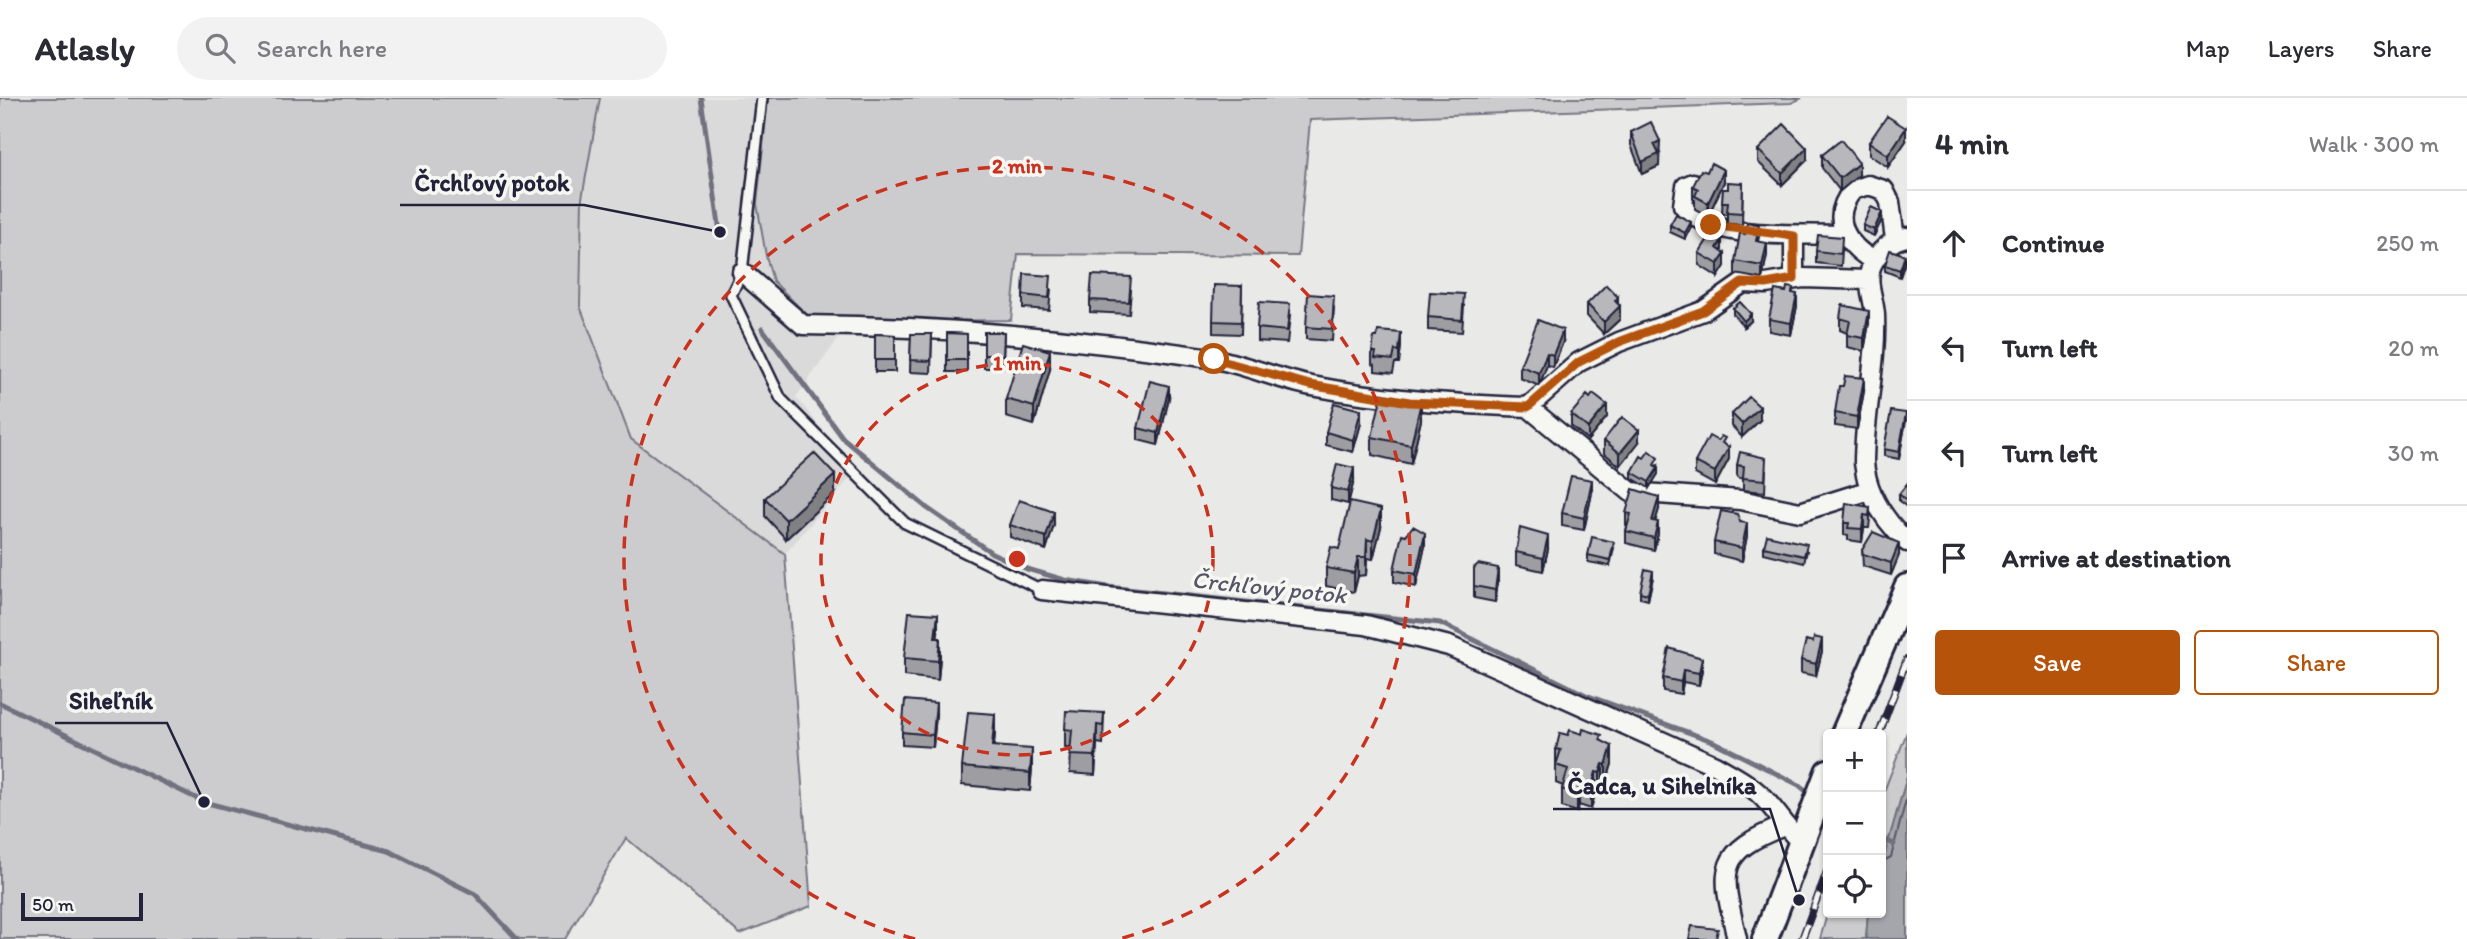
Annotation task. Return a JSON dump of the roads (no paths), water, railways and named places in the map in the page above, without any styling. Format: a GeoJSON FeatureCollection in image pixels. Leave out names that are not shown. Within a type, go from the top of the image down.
{"type":"FeatureCollection","features":[{"type":"Feature","properties":{"kind":"main road"},"geometry":{"type":"LineString","coordinates":[[1846,729],[1907,587]]}},
{"type":"Feature","properties":{"kind":"main road"},"geometry":{"type":"LineString","coordinates":[[1765,939],[1792,833],[1810,817],[1823,785]]}},
{"type":"Feature","properties":{"kind":"street"},"geometry":{"type":"LineString","coordinates":[[1693,183],[1686,186],[1683,194],[1684,205],[1692,216],[1724,229],[1794,236],[1831,235],[1848,239]]}},
{"type":"Feature","properties":{"kind":"street"},"geometry":{"type":"LineString","coordinates":[[1874,261],[1848,239],[1841,227],[1842,208],[1853,190],[1868,185],[1884,190],[1901,238],[1874,261],[1868,280],[1875,314],[1864,448],[1866,477],[1886,522],[1907,542]]}},
{"type":"Feature","properties":{"kind":"street"},"geometry":{"type":"LineString","coordinates":[[1794,236],[1794,279]]}},
{"type":"Feature","properties":{"kind":"street"},"geometry":{"type":"LineString","coordinates":[[742,272],[803,325],[903,326],[1078,340],[1214,359],[1310,385],[1409,402],[1528,407],[1631,492],[1740,500],[1800,512],[1870,490]]}},
{"type":"Feature","properties":{"kind":"street"},"geometry":{"type":"LineString","coordinates":[[1528,407],[1579,362],[1619,342],[1703,311],[1742,283],[1766,284],[1794,279],[1868,280]]}},
{"type":"Feature","properties":{"kind":"street"},"geometry":{"type":"LineString","coordinates":[[1042,590],[1366,625],[1449,646],[1715,765],[1745,782],[1768,803],[1792,833],[1742,844],[1731,858],[1726,886],[1737,939]]}},
{"type":"Feature","properties":{"kind":"lane"},"geometry":{"type":"LineString","coordinates":[[762,98],[742,272],[731,295],[780,399],[905,523],[1042,590]]}},
{"type":"Feature","properties":{"kind":"water"},"geometry":{"type":"Polygon","coordinates":[[[1907,777],[1907,939],[1866,939],[1868,918],[1886,918],[1886,850],[1907,777]]]}},
{"type":"Feature","properties":{"kind":"waterway","name":"Črchľový potok"},"geometry":{"type":"LineString","coordinates":[[701,98],[720,232]]}},
{"type":"Feature","properties":{"kind":"waterway","name":"Črchľový potok"},"geometry":{"type":"LineString","coordinates":[[762,328],[843,438],[927,508],[992,553],[1027,569],[1065,580],[1108,587],[1440,623],[1586,695],[1712,741],[1799,785],[1811,795]]}},
{"type":"Feature","properties":{"kind":"waterway"},"geometry":{"type":"LineString","coordinates":[[0,703],[204,802],[389,851],[475,894],[517,939]]}},
{"type":"Feature","properties":{"kind":"waterway","name":"Črchľový potok"},"geometry":{"type":"LineString","coordinates":[[1886,840],[1894,844]]}},
{"type":"Feature","properties":{"kind":"railway"},"geometry":{"type":"LineString","coordinates":[[1881,729],[1907,659]]}},
{"type":"Feature","properties":{"kind":"railway"},"geometry":{"type":"LineString","coordinates":[[1802,939],[1823,882]]}},
{"type":"Feature","properties":{"kind":"place","name":"Črchľový potok"},"geometry":{"type":"Point","coordinates":[720,232]}},
{"type":"Feature","properties":{"kind":"place","name":"Siheľník"},"geometry":{"type":"Point","coordinates":[204,802]}},
{"type":"Feature","properties":{"kind":"place","name":"Čadca, u Sihelníka"},"geometry":{"type":"Point","coordinates":[1799,900]}}]}
